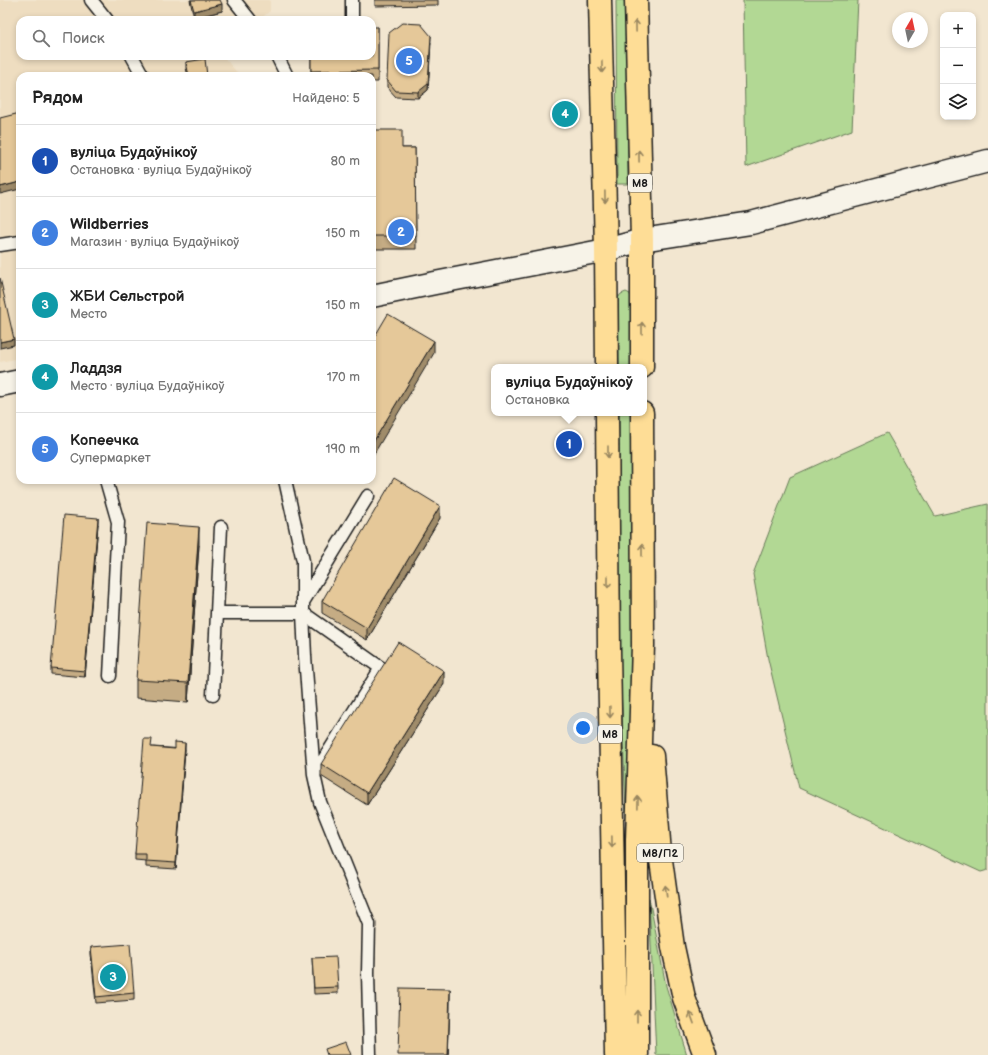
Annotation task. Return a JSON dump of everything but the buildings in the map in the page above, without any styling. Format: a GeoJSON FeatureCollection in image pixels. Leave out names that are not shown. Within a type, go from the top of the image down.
{"type":"FeatureCollection","features":[{"type":"Feature","properties":{"kind":"highway"},"geometry":{"type":"LineString","coordinates":[[600,0],[606,250],[607,364]]}},
{"type":"Feature","properties":{"kind":"highway","name":"М8"},"geometry":{"type":"LineString","coordinates":[[636,0],[642,240],[642,364]]}},
{"type":"Feature","properties":{"kind":"highway","name":"М8"},"geometry":{"type":"LineString","coordinates":[[607,416],[609,658],[616,1055]]}},
{"type":"Feature","properties":{"kind":"highway","name":"М8"},"geometry":{"type":"LineString","coordinates":[[637,1055],[638,840],[643,645],[642,416]]}},
{"type":"Feature","properties":{"kind":"highway","name":"М8/П2"},"geometry":{"type":"LineString","coordinates":[[643,645],[660,853],[673,947],[684,998],[705,1055]]}},
{"type":"Feature","properties":{"kind":"street"},"geometry":{"type":"LineString","coordinates":[[376,295],[606,250],[642,240],[751,222],[988,161]]}},
{"type":"Feature","properties":{"kind":"street"},"geometry":{"type":"LineString","coordinates":[[0,385],[16,382]]}},
{"type":"Feature","properties":{"kind":"lane"},"geometry":{"type":"LineString","coordinates":[[91,0],[104,16]]}},
{"type":"Feature","properties":{"kind":"lane"},"geometry":{"type":"LineString","coordinates":[[234,0],[247,16]]}},
{"type":"Feature","properties":{"kind":"lane"},"geometry":{"type":"LineString","coordinates":[[352,0],[352,16]]}},
{"type":"Feature","properties":{"kind":"lane"},"geometry":{"type":"LineString","coordinates":[[134,60],[141,72]]}},
{"type":"Feature","properties":{"kind":"lane"},"geometry":{"type":"LineString","coordinates":[[278,60],[285,72]]}},
{"type":"Feature","properties":{"kind":"lane"},"geometry":{"type":"LineString","coordinates":[[0,245],[16,243]]}},
{"type":"Feature","properties":{"kind":"lane"},"geometry":{"type":"LineString","coordinates":[[107,484],[118,522],[110,676]]}},
{"type":"Feature","properties":{"kind":"lane"},"geometry":{"type":"LineString","coordinates":[[286,484],[303,561],[305,664],[314,775],[320,802],[369,924],[368,973],[370,1055]]}},
{"type":"Feature","properties":{"kind":"lane"},"geometry":{"type":"LineString","coordinates":[[303,608],[368,496]]}},
{"type":"Feature","properties":{"kind":"lane"},"geometry":{"type":"LineString","coordinates":[[213,695],[221,527]]}},
{"type":"Feature","properties":{"kind":"lane"},"geometry":{"type":"LineString","coordinates":[[217,613],[303,608],[381,668],[314,775]]}},
{"type":"Feature","properties":{"kind":"shaded area"},"geometry":{"type":"Polygon","coordinates":[[[0,0],[270,0],[270,11],[264,16],[16,16],[16,60],[226,60],[237,72],[16,72],[16,359],[0,362],[0,0]]]}},
{"type":"Feature","properties":{"kind":"green space"},"geometry":{"type":"Polygon","coordinates":[[[616,0],[627,0],[628,184],[617,184],[616,0]]]}},
{"type":"Feature","properties":{"kind":"green space"},"geometry":{"type":"Polygon","coordinates":[[[743,0],[858,0],[852,130],[746,167],[743,0]]]}},
{"type":"Feature","properties":{"kind":"green space"},"geometry":{"type":"Polygon","coordinates":[[[626,292],[630,294],[631,299],[631,364],[619,364],[618,298],[621,294],[626,292]]]}},
{"type":"Feature","properties":{"kind":"green space"},"geometry":{"type":"Polygon","coordinates":[[[619,416],[631,416],[632,659],[628,865],[620,659],[619,416]]]}},
{"type":"Feature","properties":{"kind":"green space"},"geometry":{"type":"Polygon","coordinates":[[[887,433],[935,516],[988,504],[988,870],[981,872],[799,788],[768,659],[753,574],[790,477],[887,433]]]}},
{"type":"Feature","properties":{"kind":"green space"},"geometry":{"type":"Polygon","coordinates":[[[649,898],[666,986],[687,1055],[656,1055],[649,898]]]}},
{"type":"Feature","properties":{"kind":"place","name":"Копеечка"},"geometry":{"type":"Point","coordinates":[409,61]}},
{"type":"Feature","properties":{"kind":"place","name":"Ладдзя"},"geometry":{"type":"Point","coordinates":[565,114]}},
{"type":"Feature","properties":{"kind":"place","name":"Wildberries"},"geometry":{"type":"Point","coordinates":[401,232]}},
{"type":"Feature","properties":{"kind":"place","name":"вуліца Будаўнікоў"},"geometry":{"type":"Point","coordinates":[569,444]}},
{"type":"Feature","properties":{"kind":"place","name":"ЖБИ Сельстрой"},"geometry":{"type":"Point","coordinates":[113,977]}}]}
